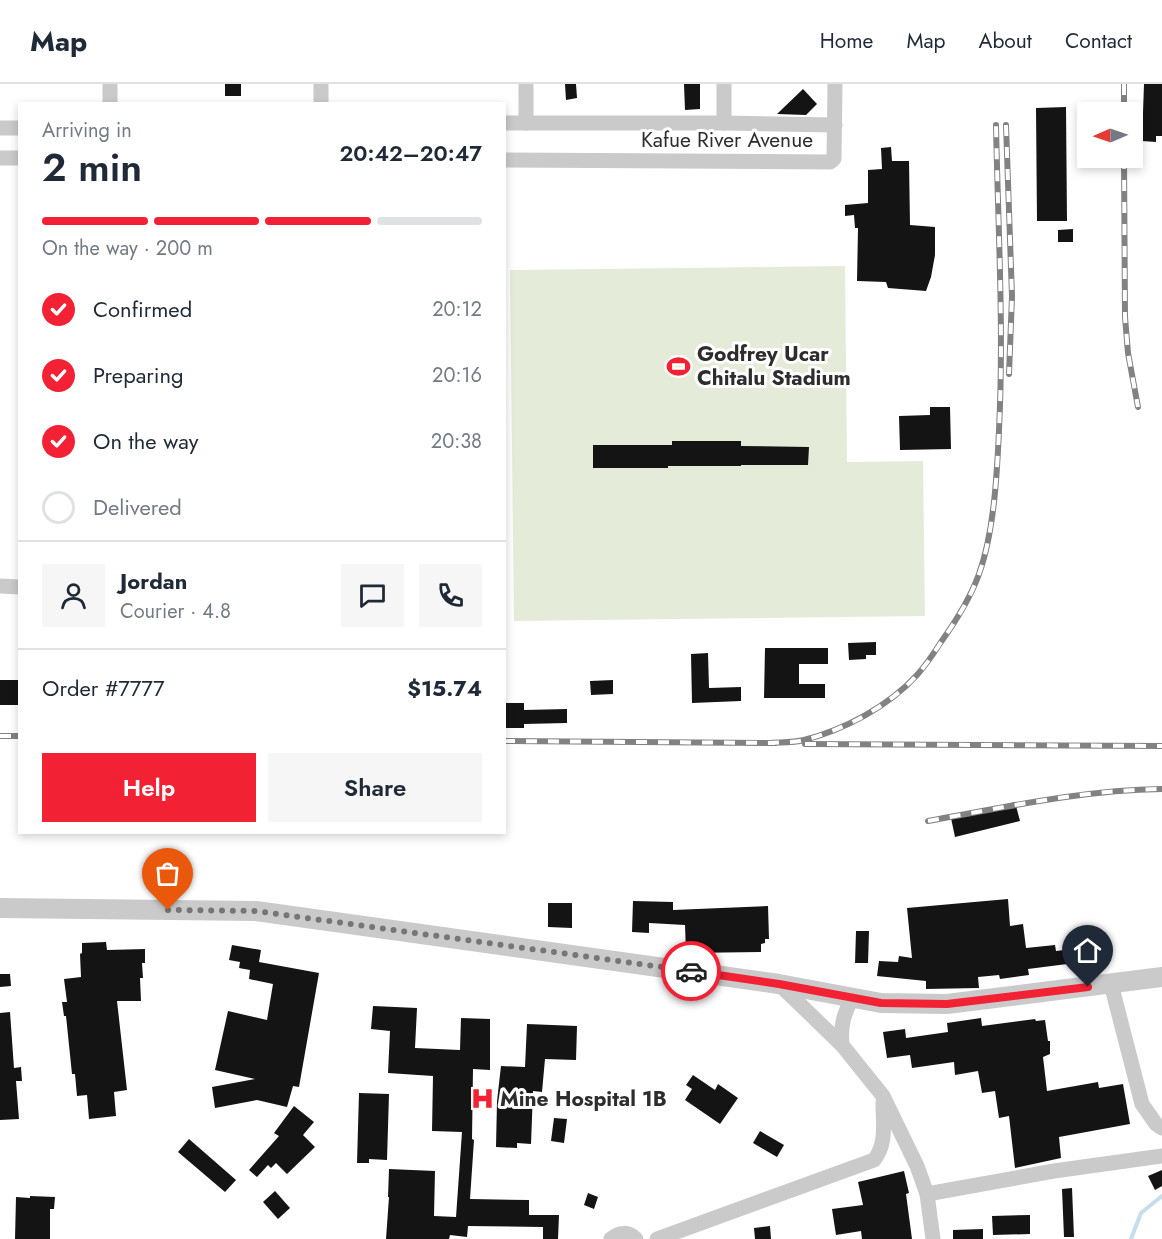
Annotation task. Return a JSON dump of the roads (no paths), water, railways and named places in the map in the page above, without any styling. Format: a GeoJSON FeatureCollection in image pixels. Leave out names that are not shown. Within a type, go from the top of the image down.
{"type":"FeatureCollection","features":[{"type":"Feature","properties":{"kind":"street"},"geometry":{"type":"LineString","coordinates":[[110,84],[110,102]]}},
{"type":"Feature","properties":{"kind":"street"},"geometry":{"type":"LineString","coordinates":[[321,84],[321,102]]}},
{"type":"Feature","properties":{"kind":"street"},"geometry":{"type":"LineString","coordinates":[[526,84],[526,123]]}},
{"type":"Feature","properties":{"kind":"street"},"geometry":{"type":"LineString","coordinates":[[724,84],[724,123]]}},
{"type":"Feature","properties":{"kind":"street"},"geometry":{"type":"LineString","coordinates":[[836,84],[836,125]]}},
{"type":"Feature","properties":{"kind":"street","name":"Kafue River Avenue"},"geometry":{"type":"LineString","coordinates":[[506,123],[836,125],[834,159],[830,162],[506,160]]}},
{"type":"Feature","properties":{"kind":"street"},"geometry":{"type":"LineString","coordinates":[[0,128],[18,128]]}},
{"type":"Feature","properties":{"kind":"street"},"geometry":{"type":"LineString","coordinates":[[0,158],[18,158]]}},
{"type":"Feature","properties":{"kind":"street"},"geometry":{"type":"LineString","coordinates":[[0,586],[18,587]]}},
{"type":"Feature","properties":{"kind":"street"},"geometry":{"type":"LineString","coordinates":[[0,908],[256,911],[779,984],[881,1003],[947,1004],[1162,977]]}},
{"type":"Feature","properties":{"kind":"street"},"geometry":{"type":"LineString","coordinates":[[779,984],[842,1045],[883,1096],[927,1194],[933,1239]]}},
{"type":"Feature","properties":{"kind":"street"},"geometry":{"type":"LineString","coordinates":[[1112,984],[1142,1104],[1156,1124],[1162,1128]]}},
{"type":"Feature","properties":{"kind":"street"},"geometry":{"type":"LineString","coordinates":[[842,1045],[840,1029],[842,1017],[853,996]]}},
{"type":"Feature","properties":{"kind":"street"},"geometry":{"type":"LineString","coordinates":[[657,1239],[874,1160],[881,1152],[884,1136],[883,1096]]}},
{"type":"Feature","properties":{"kind":"street"},"geometry":{"type":"LineString","coordinates":[[927,1194],[1054,1171],[1162,1156]]}},
{"type":"Feature","properties":{"kind":"street"},"geometry":{"type":"LineString","coordinates":[[610,1239],[621,1233],[627,1233],[636,1239]]}},
{"type":"Feature","properties":{"kind":"waterway"},"geometry":{"type":"LineString","coordinates":[[1131,1239],[1141,1213],[1162,1196]]}},
{"type":"Feature","properties":{"kind":"railway"},"geometry":{"type":"LineString","coordinates":[[1124,84],[1124,102]]}},
{"type":"Feature","properties":{"kind":"railway"},"geometry":{"type":"LineString","coordinates":[[768,743],[800,741],[819,736],[850,723],[893,697],[917,675],[930,659],[962,610],[979,574],[991,522],[999,430],[1001,316],[996,125]]}},
{"type":"Feature","properties":{"kind":"railway"},"geometry":{"type":"LineString","coordinates":[[1006,125],[1012,296],[1009,374]]}},
{"type":"Feature","properties":{"kind":"railway"},"geometry":{"type":"LineString","coordinates":[[1124,168],[1125,317],[1128,353],[1138,407]]}},
{"type":"Feature","properties":{"kind":"railway"},"geometry":{"type":"LineString","coordinates":[[0,736],[18,736]]}},
{"type":"Feature","properties":{"kind":"railway"},"geometry":{"type":"LineString","coordinates":[[506,741],[775,743]]}},
{"type":"Feature","properties":{"kind":"railway"},"geometry":{"type":"LineString","coordinates":[[805,744],[1162,746]]}},
{"type":"Feature","properties":{"kind":"railway"},"geometry":{"type":"LineString","coordinates":[[928,821],[1103,792],[1162,789]]}},
{"type":"Feature","properties":{"kind":"place","name":"Godfrey Ucar Chitalu Stadium"},"geometry":{"type":"Point","coordinates":[679,366]}},
{"type":"Feature","properties":{"kind":"place","name":"Mine Hospital 1B"},"geometry":{"type":"Point","coordinates":[482,1099]}}]}
